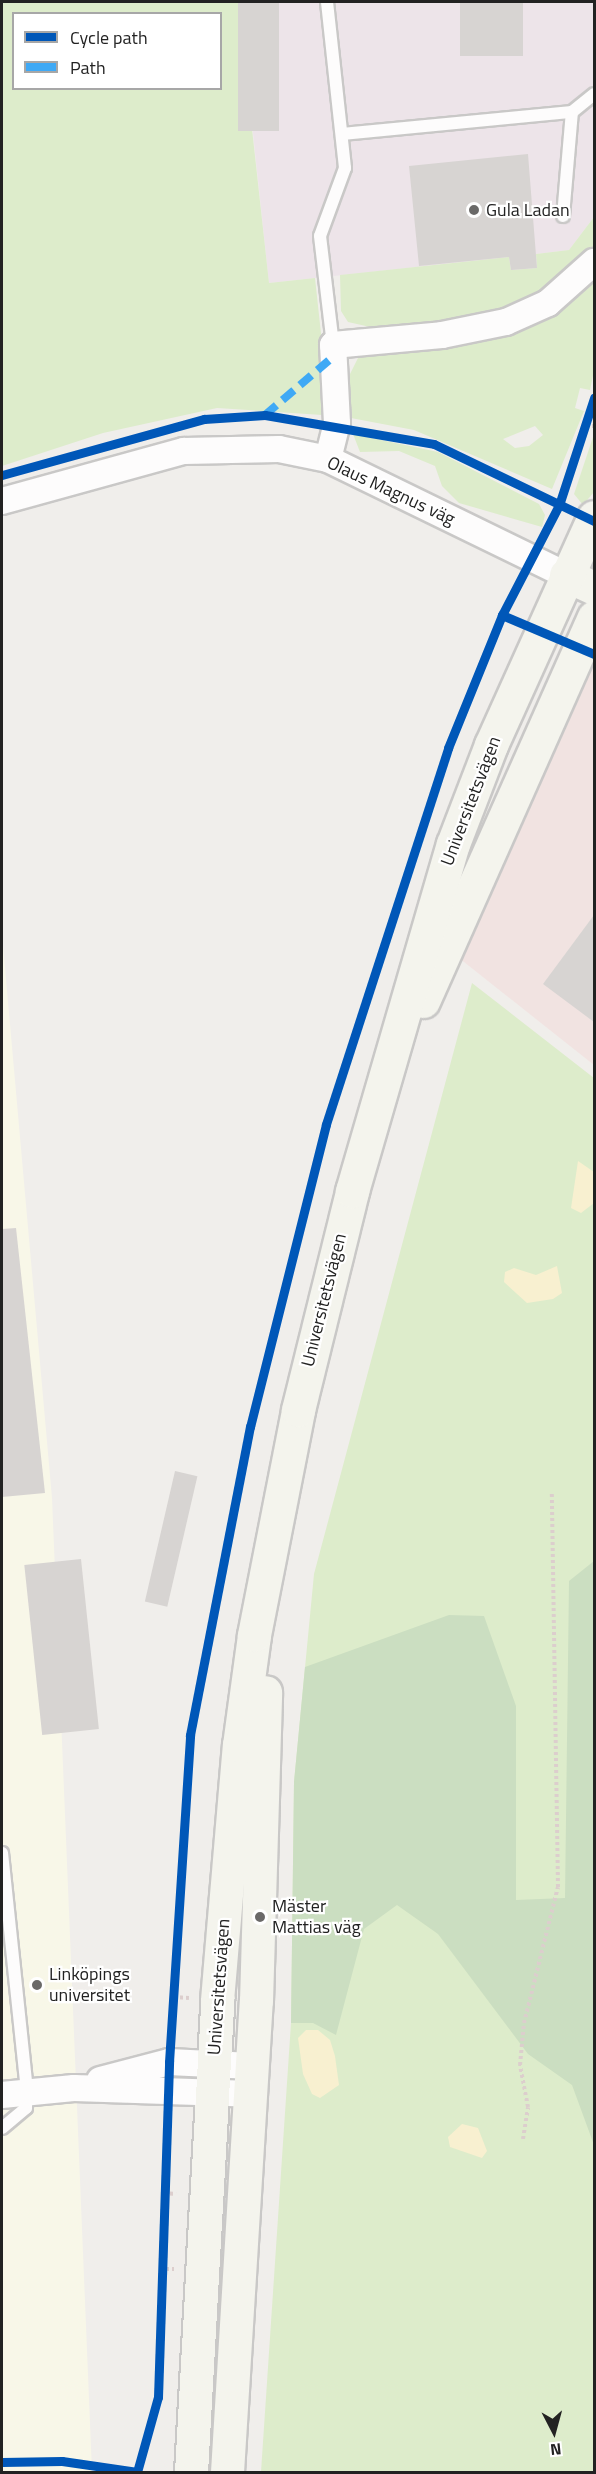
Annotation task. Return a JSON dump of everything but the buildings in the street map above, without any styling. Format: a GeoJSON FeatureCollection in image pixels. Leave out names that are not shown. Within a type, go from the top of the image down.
{"type":"FeatureCollection","features":[{"type":"Feature","properties":{"kind":"main road","name":"Universitetsvägen"},"geometry":{"type":"LineString","coordinates":[[191,2472],[213,2078],[239,1745],[280,1504],[318,1319],[453,844],[580,581],[594,517]]}},
{"type":"Feature","properties":{"kind":"main road","name":"Universitetsvägen"},"geometry":{"type":"LineString","coordinates":[[380,1098],[594,617]]}},
{"type":"Feature","properties":{"kind":"main road","name":"Universitetsvägen"},"geometry":{"type":"LineString","coordinates":[[227,2472],[251,2080],[264,1707],[280,1504]]}},
{"type":"Feature","properties":{"kind":"street"},"geometry":{"type":"LineString","coordinates":[[328,459],[336,423],[333,345],[442,335],[506,322],[548,303],[594,262]]}},
{"type":"Feature","properties":{"kind":"street","name":"Olaus Magnus väg"},"geometry":{"type":"LineString","coordinates":[[2,501],[184,451],[279,449],[328,459],[580,581]]}},
{"type":"Feature","properties":{"kind":"street"},"geometry":{"type":"LineString","coordinates":[[2,2095],[74,2088],[169,2062],[213,2078],[251,2080]]}},
{"type":"Feature","properties":{"kind":"lane"},"geometry":{"type":"LineString","coordinates":[[327,2],[345,168],[320,236],[333,345]]}},
{"type":"Feature","properties":{"kind":"lane"},"geometry":{"type":"LineString","coordinates":[[342,135],[572,112],[594,94]]}},
{"type":"Feature","properties":{"kind":"lane"},"geometry":{"type":"LineString","coordinates":[[563,216],[572,112]]}},
{"type":"Feature","properties":{"kind":"lane"},"geometry":{"type":"LineString","coordinates":[[2,1853],[27,2092],[26,2108],[2,2128]]}},
{"type":"Feature","properties":{"kind":"path"},"geometry":{"type":"LineString","coordinates":[[586,426],[594,426]]}},
{"type":"Feature","properties":{"kind":"path"},"geometry":{"type":"LineString","coordinates":[[523,2139],[528,2107],[520,2065],[524,2023],[558,1887],[552,1493]]}},
{"type":"Feature","properties":{"kind":"path"},"geometry":{"type":"LineString","coordinates":[[164,2193],[180,2195]]}},
{"type":"Feature","properties":{"kind":"path"},"geometry":{"type":"LineString","coordinates":[[160,2269],[177,2270]]}},
{"type":"Feature","properties":{"kind":"shaded area"},"geometry":{"type":"Polygon","coordinates":[[[239,2],[594,2],[594,217],[569,250],[536,254],[537,268],[511,270],[509,257],[269,283],[239,2]]]}},
{"type":"Feature","properties":{"kind":"shaded area"},"geometry":{"type":"Polygon","coordinates":[[[591,665],[594,666],[594,1065],[459,958],[591,665]]]}},
{"type":"Feature","properties":{"kind":"shaded area","name":"Linköpings universitet"},"geometry":{"type":"Polygon","coordinates":[[[2,934],[52,1498],[92,2472],[2,2472],[2,934]]]}},
{"type":"Feature","properties":{"kind":"green space"},"geometry":{"type":"Polygon","coordinates":[[[2,2],[238,2],[269,283],[315,278],[327,389],[322,415],[217,408],[103,433],[2,466],[2,2]]]}},
{"type":"Feature","properties":{"kind":"green space"},"geometry":{"type":"Polygon","coordinates":[[[594,217],[594,246],[588,255],[544,293],[521,304],[457,324],[379,329],[348,322],[341,311],[340,275],[509,257],[511,270],[537,268],[536,254],[569,250],[594,217]]]}},
{"type":"Feature","properties":{"kind":"green space"},"geometry":{"type":"Polygon","coordinates":[[[594,278],[594,371],[590,390],[580,388],[575,408],[584,411],[552,489],[414,430],[351,418],[347,380],[359,356],[534,319],[594,278]],[[535,426],[503,439],[515,448],[529,446],[543,435],[535,426]]]}},
{"type":"Feature","properties":{"kind":"green space"},"geometry":{"type":"Polygon","coordinates":[[[353,434],[438,452],[539,504],[545,515],[542,527],[459,503],[442,486],[435,466],[399,451],[360,452],[353,434]]]}},
{"type":"Feature","properties":{"kind":"green space"},"geometry":{"type":"Polygon","coordinates":[[[594,434],[594,492],[583,505],[574,494],[594,434]]]}},
{"type":"Feature","properties":{"kind":"green space"},"geometry":{"type":"Polygon","coordinates":[[[472,983],[594,1078],[594,2472],[261,2472],[291,2023],[294,1782],[314,1574],[472,983]]]}},
{"type":"Feature","properties":{"kind":"green space"},"geometry":{"type":"Polygon","coordinates":[[[594,1561],[594,2145],[572,2085],[528,2054],[438,1934],[397,1905],[364,1929],[336,2035],[313,2023],[291,2023],[294,1782],[305,1667],[449,1615],[484,1616],[516,1706],[516,1900],[565,1898],[569,1581],[594,1561]]]}},
{"type":"Feature","properties":{"kind":"sand"},"geometry":{"type":"Polygon","coordinates":[[[578,1161],[594,1172],[594,1203],[581,1213],[571,1208],[578,1161]]]}},
{"type":"Feature","properties":{"kind":"sand"},"geometry":{"type":"Polygon","coordinates":[[[557,1266],[562,1293],[553,1299],[527,1303],[504,1282],[505,1272],[514,1268],[536,1275],[557,1266]]]}},
{"type":"Feature","properties":{"kind":"sand"},"geometry":{"type":"Polygon","coordinates":[[[306,2030],[318,2030],[330,2040],[335,2056],[339,2085],[320,2098],[312,2094],[303,2074],[298,2038],[306,2030]]]}},
{"type":"Feature","properties":{"kind":"sand"},"geometry":{"type":"Polygon","coordinates":[[[462,2124],[478,2128],[487,2151],[482,2158],[450,2147],[448,2137],[462,2124]]]}},
{"type":"Feature","properties":{"kind":"marked path"},"geometry":{"type":"LineString","coordinates":[[265,415],[334,356]]}},
{"type":"Feature","properties":{"kind":"cycle path"},"geometry":{"type":"LineString","coordinates":[[137,2472],[158,2397],[169,2062],[190,1735],[250,1427],[326,1124],[448,748],[502,615],[559,505],[594,398]]}},
{"type":"Feature","properties":{"kind":"cycle path"},"geometry":{"type":"LineString","coordinates":[[2,475],[204,419],[265,415],[434,444],[594,521]]}},
{"type":"Feature","properties":{"kind":"cycle path"},"geometry":{"type":"LineString","coordinates":[[502,615],[594,654]]}},
{"type":"Feature","properties":{"kind":"cycle path"},"geometry":{"type":"LineString","coordinates":[[2,2462],[62,2461],[137,2472]]}},
{"type":"Feature","properties":{"kind":"place","name":"Gula Ladan"},"geometry":{"type":"Point","coordinates":[474,210]}},
{"type":"Feature","properties":{"kind":"place","name":"Mäster Mattias väg"},"geometry":{"type":"Point","coordinates":[260,1917]}},
{"type":"Feature","properties":{"kind":"place","name":"Linköpings universitet"},"geometry":{"type":"Point","coordinates":[37,1985]}}]}
